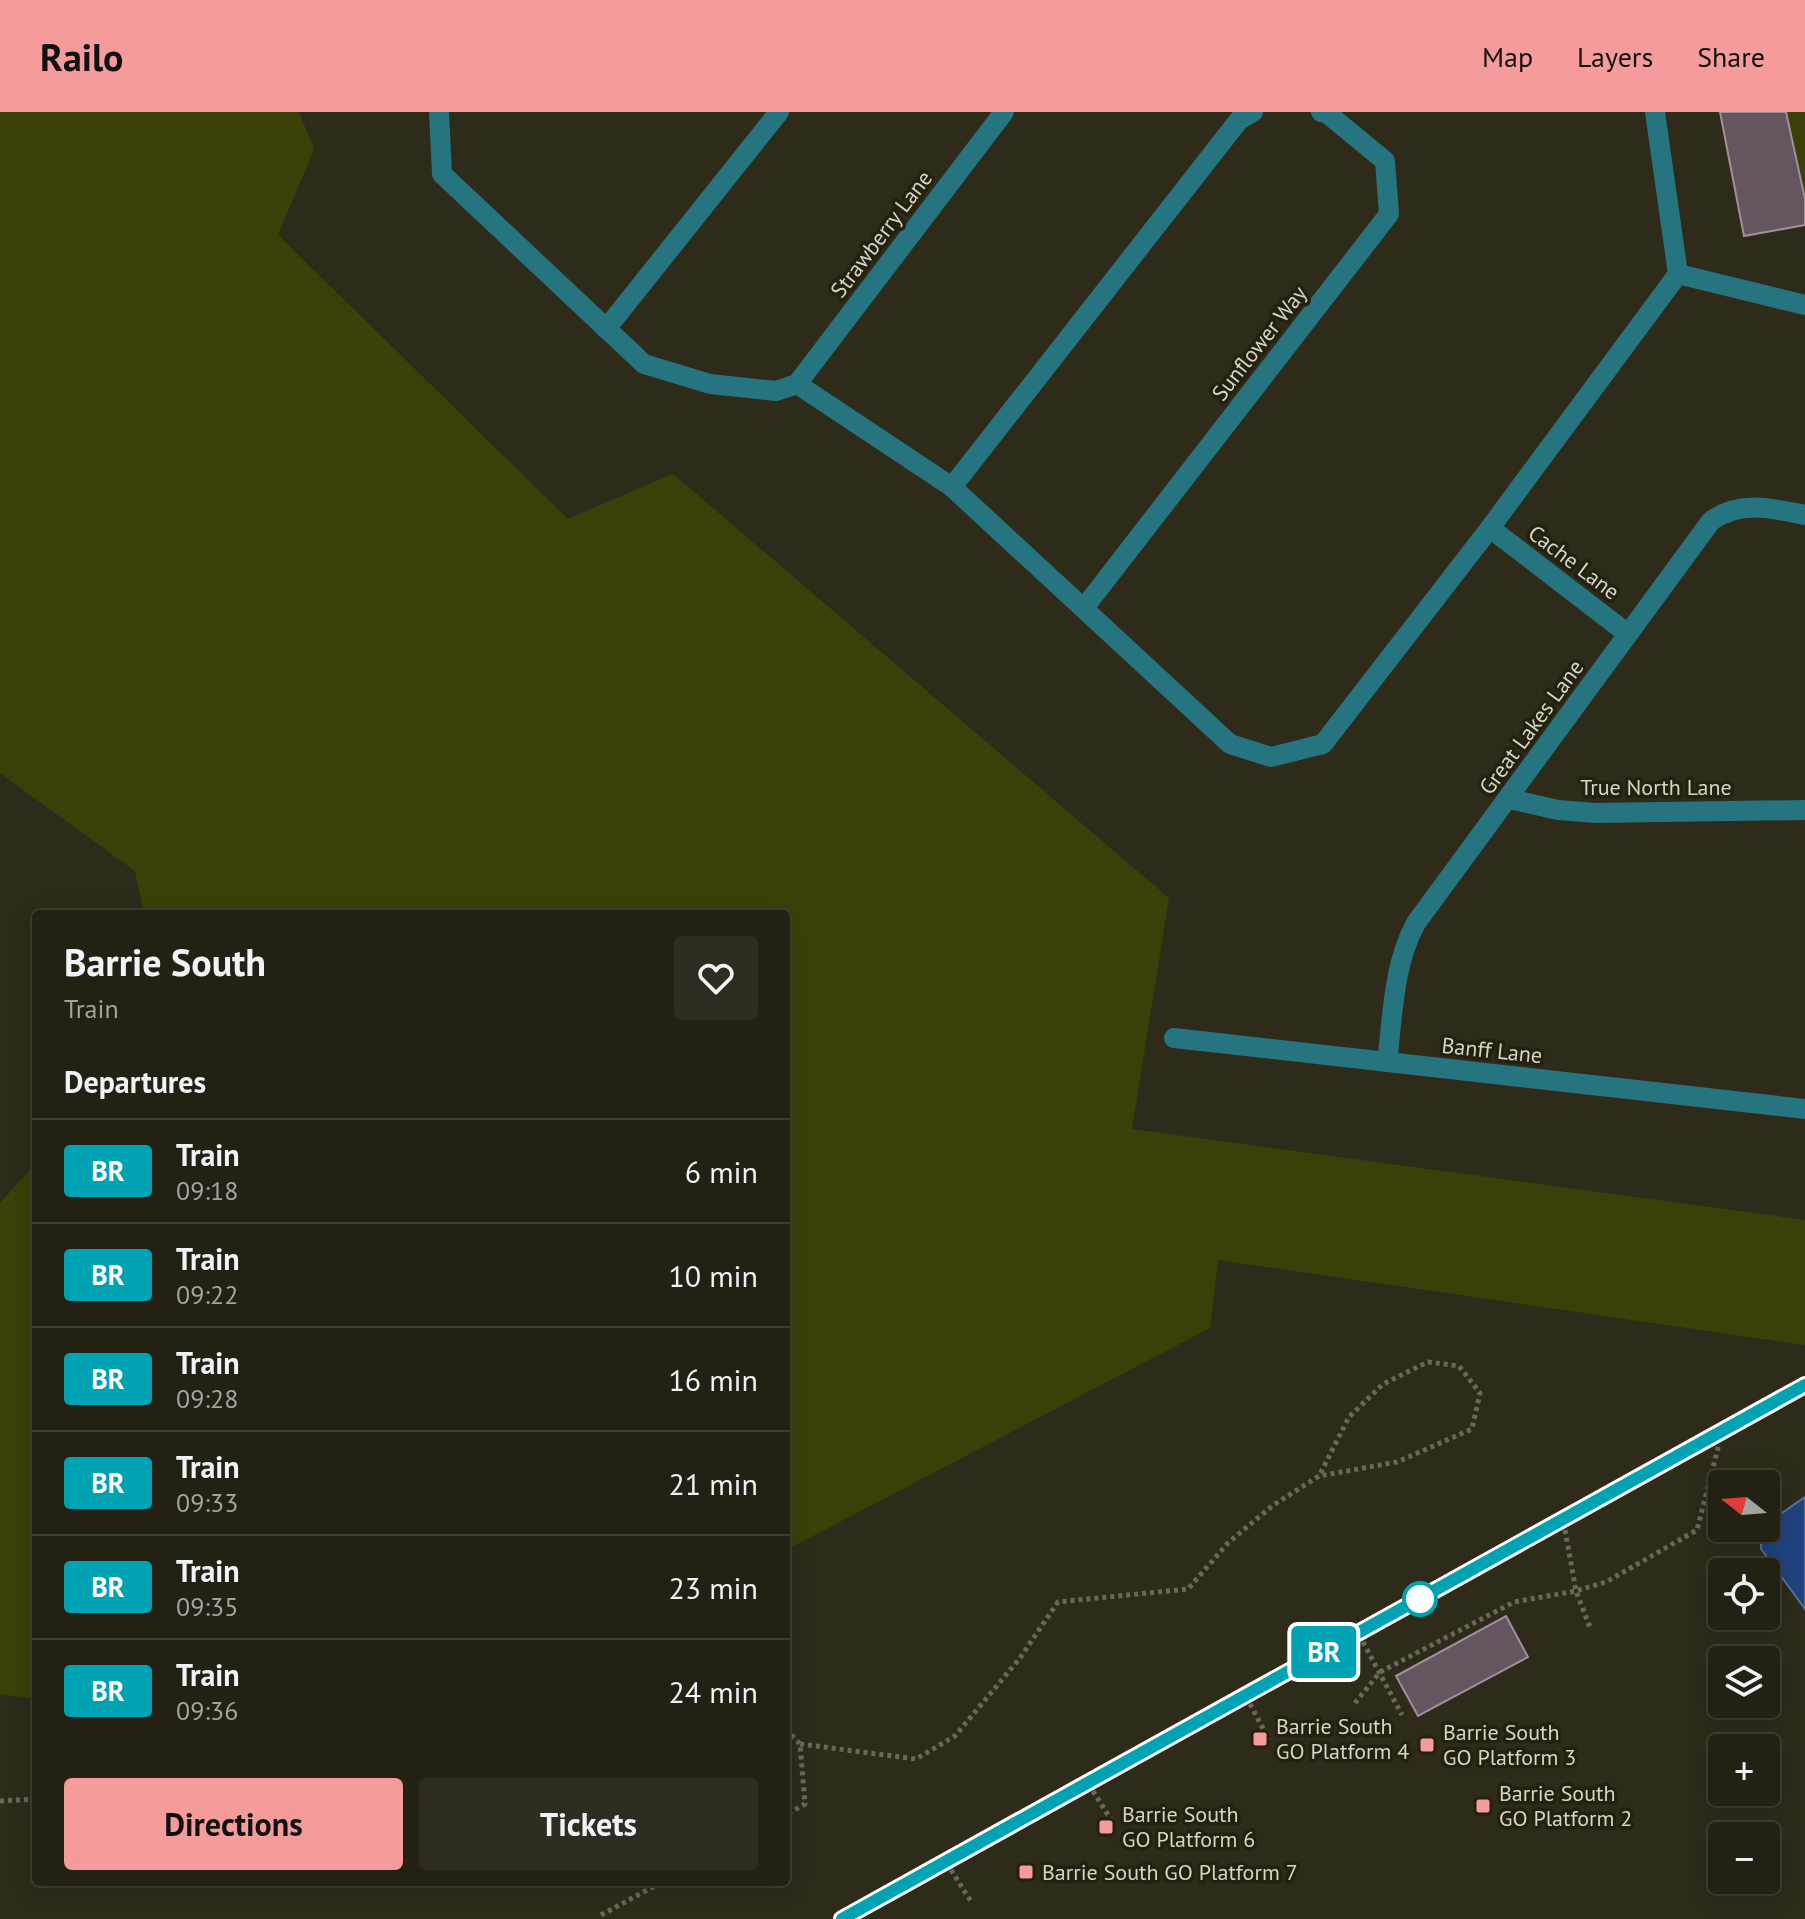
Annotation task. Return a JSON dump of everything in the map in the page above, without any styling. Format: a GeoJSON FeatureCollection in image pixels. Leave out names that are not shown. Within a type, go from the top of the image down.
{"type":"FeatureCollection","features":[{"type":"Feature","properties":{"kind":"street"},"geometry":{"type":"LineString","coordinates":[[439,112],[442,174],[644,364],[710,384],[776,391],[797,384],[952,487],[1230,744],[1271,757],[1323,744],[1490,528],[1678,274],[1655,112]]}},
{"type":"Feature","properties":{"kind":"street"},"geometry":{"type":"LineString","coordinates":[[606,329],[779,112]]}},
{"type":"Feature","properties":{"kind":"street","name":"Strawberry Lane"},"geometry":{"type":"LineString","coordinates":[[797,384],[1004,112]]}},
{"type":"Feature","properties":{"kind":"street"},"geometry":{"type":"LineString","coordinates":[[952,487],[1239,120],[1253,112]]}},
{"type":"Feature","properties":{"kind":"street","name":"Sunflower Way"},"geometry":{"type":"LineString","coordinates":[[1084,608],[1389,214],[1385,161],[1328,114],[1321,112]]}},
{"type":"Feature","properties":{"kind":"street"},"geometry":{"type":"LineString","coordinates":[[1678,274],[1805,305]]}},
{"type":"Feature","properties":{"kind":"street","name":"Great Lakes Lane"},"geometry":{"type":"LineString","coordinates":[[1387,1062],[1397,976],[1404,944],[1416,923],[1711,521],[1724,511],[1741,507],[1761,507],[1805,515]]}},
{"type":"Feature","properties":{"kind":"street","name":"Cache Lane"},"geometry":{"type":"LineString","coordinates":[[1490,528],[1628,634]]}},
{"type":"Feature","properties":{"kind":"street","name":"True North Lane"},"geometry":{"type":"LineString","coordinates":[[1509,799],[1558,810],[1595,813],[1805,810]]}},
{"type":"Feature","properties":{"kind":"street","name":"Banff Lane"},"geometry":{"type":"LineString","coordinates":[[1174,1038],[1805,1109]]}},
{"type":"Feature","properties":{"kind":"path"},"geometry":{"type":"LineString","coordinates":[[800,1744],[916,1759],[955,1736],[1020,1658],[1058,1602],[1188,1589],[1228,1543],[1272,1506],[1319,1476],[1397,1462],[1472,1429],[1480,1393],[1459,1366],[1428,1362],[1383,1384],[1349,1417],[1319,1476]]}},
{"type":"Feature","properties":{"kind":"path"},"geometry":{"type":"LineString","coordinates":[[1355,1703],[1380,1672],[1514,1602],[1576,1591],[1606,1582],[1697,1530],[1719,1444]]}},
{"type":"Feature","properties":{"kind":"path"},"geometry":{"type":"LineString","coordinates":[[1565,1530],[1576,1591],[1591,1630]]}},
{"type":"Feature","properties":{"kind":"path"},"geometry":{"type":"LineString","coordinates":[[1363,1642],[1402,1715]]}},
{"type":"Feature","properties":{"kind":"path"},"geometry":{"type":"LineString","coordinates":[[1250,1704],[1269,1740]]}},
{"type":"Feature","properties":{"kind":"path"},"geometry":{"type":"LineString","coordinates":[[790,1733],[800,1744],[805,1804],[790,1813]]}},
{"type":"Feature","properties":{"kind":"path"},"geometry":{"type":"LineString","coordinates":[[1093,1791],[1113,1823]]}},
{"type":"Feature","properties":{"kind":"path"},"geometry":{"type":"LineString","coordinates":[[0,1801],[32,1799]]}},
{"type":"Feature","properties":{"kind":"path"},"geometry":{"type":"LineString","coordinates":[[951,1870],[972,1903]]}},
{"type":"Feature","properties":{"kind":"path"},"geometry":{"type":"LineString","coordinates":[[601,1915],[655,1886]]}},
{"type":"Feature","properties":{"kind":"green space"},"geometry":{"type":"Polygon","coordinates":[[[0,112],[299,112],[314,149],[278,235],[568,519],[673,474],[1169,898],[1132,1129],[1805,1220],[1805,1345],[1218,1260],[1210,1328],[790,1548],[790,910],[143,910],[135,871],[0,773],[0,112]]]}},
{"type":"Feature","properties":{"kind":"green space"},"geometry":{"type":"Polygon","coordinates":[[[1783,112],[1805,112],[1805,198],[1783,112]]]}},
{"type":"Feature","properties":{"kind":"green space"},"geometry":{"type":"Polygon","coordinates":[[[32,1167],[32,1698],[0,1694],[0,1203],[32,1167]]]}},
{"type":"Feature","properties":{"kind":"water"},"geometry":{"type":"Polygon","coordinates":[[[1805,1497],[1805,1609],[1780,1575],[1780,1558],[1768,1558],[1761,1549],[1761,1542],[1780,1542],[1780,1514],[1805,1497]]]}},
{"type":"Feature","properties":{"kind":"building"},"geometry":{"type":"Polygon","coordinates":[[[1720,112],[1786,112],[1805,199],[1805,225],[1744,236],[1720,112]]]}},
{"type":"Feature","properties":{"kind":"building"},"geometry":{"type":"Polygon","coordinates":[[[1506,1616],[1528,1657],[1418,1716],[1396,1676],[1506,1616]]]}},
{"type":"Feature","properties":{"kind":"railway"},"geometry":{"type":"LineString","coordinates":[[842,1919],[1805,1385]]}},
{"type":"Feature","properties":{"kind":"train","name":"BR"},"geometry":{"type":"LineString","coordinates":[[842,1919],[1805,1385]]}},
{"type":"Feature","properties":{"kind":"place","name":"Barrie South GO Platform 4"},"geometry":{"type":"Point","coordinates":[1260,1739]}},
{"type":"Feature","properties":{"kind":"place","name":"Barrie South GO Platform 3"},"geometry":{"type":"Point","coordinates":[1427,1745]}},
{"type":"Feature","properties":{"kind":"place","name":"Barrie South GO Platform 2"},"geometry":{"type":"Point","coordinates":[1483,1806]}},
{"type":"Feature","properties":{"kind":"place","name":"Barrie South GO Platform 6"},"geometry":{"type":"Point","coordinates":[1106,1827]}},
{"type":"Feature","properties":{"kind":"place","name":"Barrie South GO Platform 7"},"geometry":{"type":"Point","coordinates":[1026,1872]}}]}
